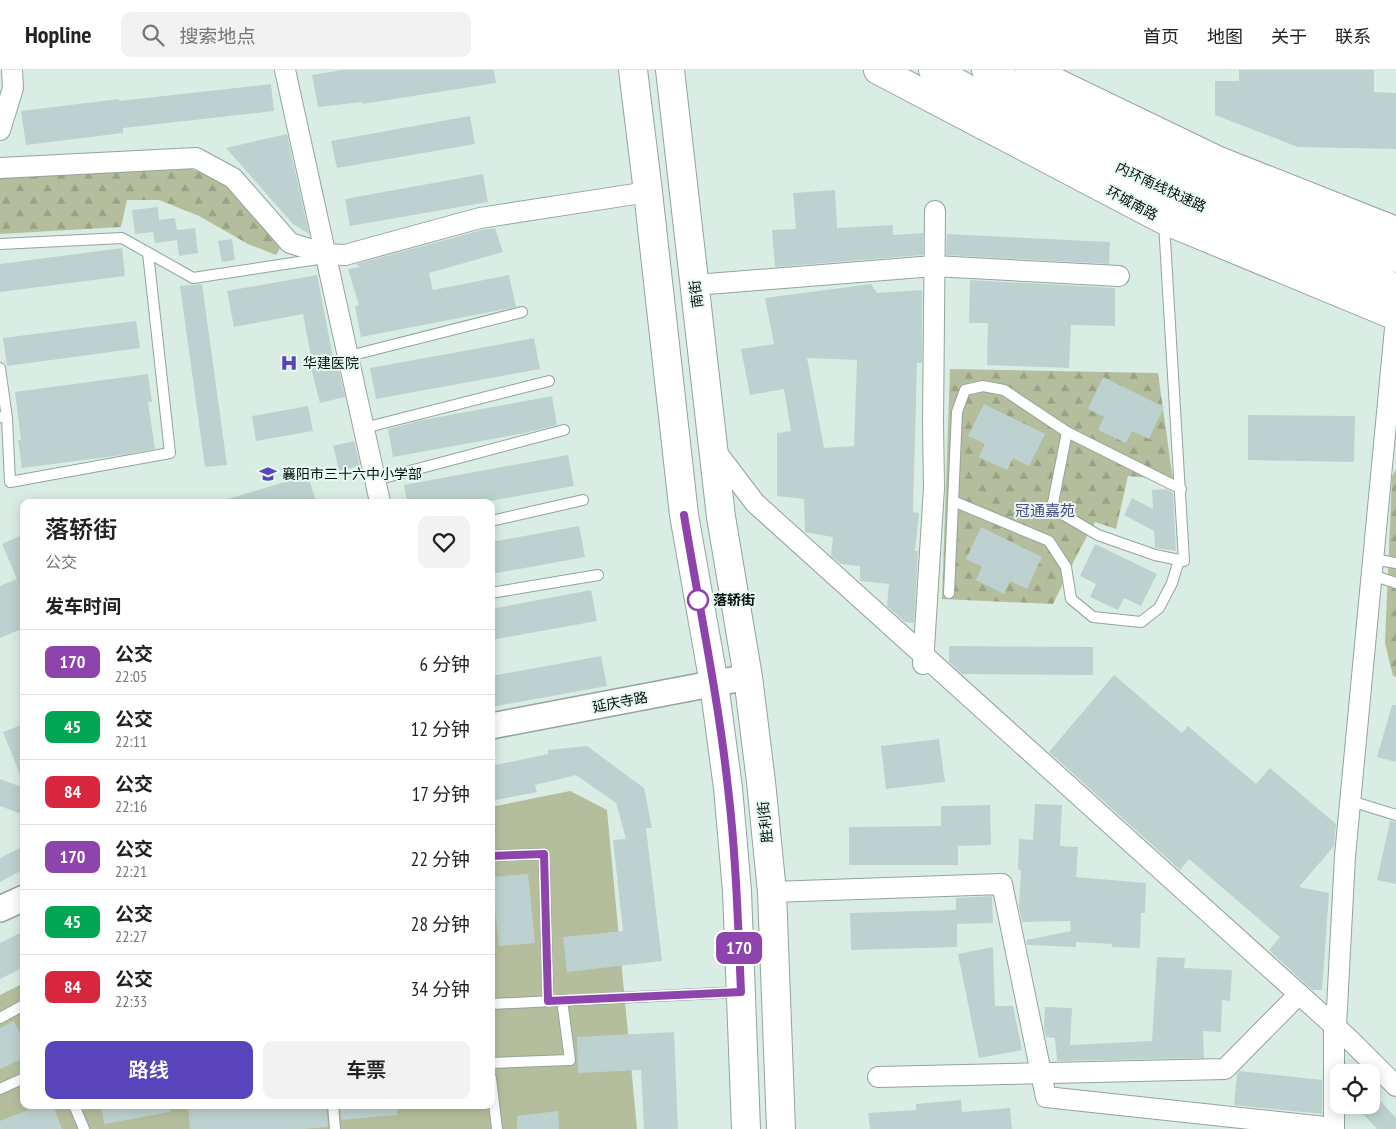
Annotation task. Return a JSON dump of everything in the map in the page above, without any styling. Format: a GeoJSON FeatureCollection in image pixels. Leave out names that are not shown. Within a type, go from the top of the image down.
{"type":"FeatureCollection","features":[{"type":"Feature","properties":{"kind":"highway"},"geometry":{"type":"LineString","coordinates":[[624,70],[640,131]]}},
{"type":"Feature","properties":{"kind":"highway"},"geometry":{"type":"LineString","coordinates":[[633,70],[684,515],[714,684],[728,788],[737,891],[746,1129]]}},
{"type":"Feature","properties":{"kind":"highway","name":"南街"},"geometry":{"type":"LineString","coordinates":[[670,70],[721,518]]}},
{"type":"Feature","properties":{"kind":"highway","name":"环城南路"},"geometry":{"type":"LineString","coordinates":[[878,70],[1164,220],[1396,317]]}},
{"type":"Feature","properties":{"kind":"highway","name":"内环南线快速路"},"geometry":{"type":"LineString","coordinates":[[933,70],[1160,190],[1396,288]]}},
{"type":"Feature","properties":{"kind":"highway","name":"内环南线快速路"},"geometry":{"type":"LineString","coordinates":[[986,70],[1172,166],[1396,258]]}},
{"type":"Feature","properties":{"kind":"highway"},"geometry":{"type":"LineString","coordinates":[[1030,70],[1219,161],[1396,231]]}},
{"type":"Feature","properties":{"kind":"highway","name":"胜利街"},"geometry":{"type":"LineString","coordinates":[[721,518],[748,677],[762,782],[772,892],[782,1129]]}},
{"type":"Feature","properties":{"kind":"street"},"geometry":{"type":"LineString","coordinates":[[0,130],[13,88],[12,70]]}},
{"type":"Feature","properties":{"kind":"street"},"geometry":{"type":"LineString","coordinates":[[286,70],[333,256],[348,356],[379,499]]}},
{"type":"Feature","properties":{"kind":"street"},"geometry":{"type":"LineString","coordinates":[[0,168],[196,158],[233,178],[290,243],[333,256],[480,218],[648,192]]}},
{"type":"Feature","properties":{"kind":"street"},"geometry":{"type":"LineString","coordinates":[[924,665],[934,488],[935,212]]}},
{"type":"Feature","properties":{"kind":"street"},"geometry":{"type":"LineString","coordinates":[[695,285],[934,266],[1119,276]]}},
{"type":"Feature","properties":{"kind":"street"},"geometry":{"type":"LineString","coordinates":[[1394,1083],[1336,1027],[1345,856],[1396,317]]}},
{"type":"Feature","properties":{"kind":"street"},"geometry":{"type":"LineString","coordinates":[[714,449],[754,503],[924,665],[1351,1041]]}},
{"type":"Feature","properties":{"kind":"street","name":"延庆寺路"},"geometry":{"type":"LineString","coordinates":[[495,725],[748,677]]}},
{"type":"Feature","properties":{"kind":"street"},"geometry":{"type":"LineString","coordinates":[[772,892],[1002,884],[1046,1097],[1334,1128],[1334,1026]]}},
{"type":"Feature","properties":{"kind":"street"},"geometry":{"type":"LineString","coordinates":[[0,909],[20,900]]}},
{"type":"Feature","properties":{"kind":"street"},"geometry":{"type":"LineString","coordinates":[[878,1077],[1225,1069],[1299,994]]}},
{"type":"Feature","properties":{"kind":"lane"},"geometry":{"type":"LineString","coordinates":[[1067,432],[1052,508],[1098,535],[1155,554],[1184,561],[1164,220]]}},
{"type":"Feature","properties":{"kind":"lane"},"geometry":{"type":"LineString","coordinates":[[0,244],[122,238],[192,278],[333,256]]}},
{"type":"Feature","properties":{"kind":"lane"},"geometry":{"type":"LineString","coordinates":[[0,368],[10,482],[170,453],[148,253]]}},
{"type":"Feature","properties":{"kind":"lane"},"geometry":{"type":"LineString","coordinates":[[348,356],[522,312]]}},
{"type":"Feature","properties":{"kind":"lane"},"geometry":{"type":"LineString","coordinates":[[364,428],[549,381]]}},
{"type":"Feature","properties":{"kind":"lane"},"geometry":{"type":"LineString","coordinates":[[949,593],[957,412],[965,390],[983,386],[1004,390],[1067,432],[1181,489]]}},
{"type":"Feature","properties":{"kind":"lane"},"geometry":{"type":"LineString","coordinates":[[376,480],[564,430]]}},
{"type":"Feature","properties":{"kind":"lane"},"geometry":{"type":"LineString","coordinates":[[495,519],[584,500]]}},
{"type":"Feature","properties":{"kind":"lane"},"geometry":{"type":"LineString","coordinates":[[953,501],[1049,541],[1066,566],[1071,599],[1093,617],[1141,622],[1159,608],[1172,583],[1179,560]]}},
{"type":"Feature","properties":{"kind":"lane"},"geometry":{"type":"LineString","coordinates":[[1373,567],[1396,563]]}},
{"type":"Feature","properties":{"kind":"lane"},"geometry":{"type":"LineString","coordinates":[[1373,567],[1396,583]]}},
{"type":"Feature","properties":{"kind":"lane"},"geometry":{"type":"LineString","coordinates":[[495,592],[598,575]]}},
{"type":"Feature","properties":{"kind":"lane"},"geometry":{"type":"LineString","coordinates":[[1351,802],[1396,815]]}},
{"type":"Feature","properties":{"kind":"lane"},"geometry":{"type":"LineString","coordinates":[[495,856],[544,854],[548,1001]]}},
{"type":"Feature","properties":{"kind":"lane"},"geometry":{"type":"LineString","coordinates":[[495,1004],[741,992]]}},
{"type":"Feature","properties":{"kind":"lane"},"geometry":{"type":"LineString","coordinates":[[495,1063],[570,1060],[562,1000]]}},
{"type":"Feature","properties":{"kind":"lane"},"geometry":{"type":"LineString","coordinates":[[0,1018],[20,1008]]}},
{"type":"Feature","properties":{"kind":"lane"},"geometry":{"type":"LineString","coordinates":[[0,1089],[20,1080]]}},
{"type":"Feature","properties":{"kind":"lane"},"geometry":{"type":"LineString","coordinates":[[76,1109],[84,1129]]}},
{"type":"Feature","properties":{"kind":"lane"},"geometry":{"type":"LineString","coordinates":[[333,1109],[335,1129]]}},
{"type":"Feature","properties":{"kind":"lane"},"geometry":{"type":"LineString","coordinates":[[495,1109],[497,1129]]}},
{"type":"Feature","properties":{"kind":"green space"},"geometry":{"type":"Polygon","coordinates":[[[189,168],[227,184],[280,248],[276,255],[248,244],[199,216],[159,200],[127,200],[121,227],[0,234],[0,175],[189,168]]]}},
{"type":"Feature","properties":{"kind":"green space"},"geometry":{"type":"Polygon","coordinates":[[[950,369],[1158,373],[1173,480],[1128,476],[1116,529],[1095,522],[1053,604],[942,599],[950,369]]]}},
{"type":"Feature","properties":{"kind":"green space"},"geometry":{"type":"Polygon","coordinates":[[[1396,469],[1396,677],[1393,676],[1385,643],[1392,477],[1396,469]]]}},
{"type":"Feature","properties":{"kind":"green space"},"geometry":{"type":"Polygon","coordinates":[[[570,791],[607,810],[637,1129],[0,1129],[0,995],[20,985],[20,1109],[495,1109],[495,806],[570,791]]]}},
{"type":"Feature","properties":{"kind":"building"},"geometry":{"type":"Polygon","coordinates":[[[342,70],[494,70],[496,83],[362,104],[362,102],[318,107],[312,75],[342,70]]]}},
{"type":"Feature","properties":{"kind":"building"},"geometry":{"type":"Polygon","coordinates":[[[1239,70],[1374,70],[1374,92],[1396,93],[1396,149],[1298,147],[1215,115],[1215,81],[1239,81],[1239,70]]]}},
{"type":"Feature","properties":{"kind":"building"},"geometry":{"type":"Polygon","coordinates":[[[271,84],[274,111],[123,128],[123,133],[26,145],[21,111],[271,84]]]}},
{"type":"Feature","properties":{"kind":"building"},"geometry":{"type":"Polygon","coordinates":[[[470,116],[475,144],[337,168],[331,141],[470,116]]]}},
{"type":"Feature","properties":{"kind":"building"},"geometry":{"type":"Polygon","coordinates":[[[287,134],[309,234],[293,224],[226,148],[287,134]]]}},
{"type":"Feature","properties":{"kind":"building"},"geometry":{"type":"Polygon","coordinates":[[[483,174],[488,202],[350,226],[345,199],[483,174]]]}},
{"type":"Feature","properties":{"kind":"building"},"geometry":{"type":"Polygon","coordinates":[[[835,190],[837,228],[893,225],[893,235],[923,233],[923,255],[775,267],[772,230],[796,229],[793,193],[835,190]]]}},
{"type":"Feature","properties":{"kind":"building"},"geometry":{"type":"Polygon","coordinates":[[[158,207],[159,220],[175,218],[177,230],[195,228],[198,253],[179,256],[177,240],[155,243],[153,232],[135,234],[132,210],[158,207]]]}},
{"type":"Feature","properties":{"kind":"building"},"geometry":{"type":"Polygon","coordinates":[[[495,228],[503,252],[429,273],[433,290],[509,275],[516,307],[361,337],[355,306],[359,305],[348,269],[360,267],[356,264],[495,228]]]}},
{"type":"Feature","properties":{"kind":"building"},"geometry":{"type":"Polygon","coordinates":[[[947,234],[1110,242],[1109,264],[946,255],[947,234]]]}},
{"type":"Feature","properties":{"kind":"building"},"geometry":{"type":"Polygon","coordinates":[[[232,239],[235,260],[222,262],[218,241],[232,239]]]}},
{"type":"Feature","properties":{"kind":"building"},"geometry":{"type":"Polygon","coordinates":[[[122,248],[125,276],[0,292],[0,264],[122,248]]]}},
{"type":"Feature","properties":{"kind":"building"},"geometry":{"type":"Polygon","coordinates":[[[317,275],[334,362],[337,361],[345,397],[320,403],[311,368],[313,367],[303,314],[234,327],[227,291],[317,275]]]}},
{"type":"Feature","properties":{"kind":"building"},"geometry":{"type":"Polygon","coordinates":[[[970,280],[1115,288],[1115,326],[1071,325],[1069,368],[987,365],[988,323],[969,323],[970,280]]]}},
{"type":"Feature","properties":{"kind":"building"},"geometry":{"type":"Polygon","coordinates":[[[202,284],[227,465],[205,467],[180,286],[202,284]]]}},
{"type":"Feature","properties":{"kind":"building"},"geometry":{"type":"Polygon","coordinates":[[[871,284],[877,293],[922,290],[922,363],[917,363],[913,512],[919,513],[915,551],[918,551],[914,623],[905,622],[887,606],[889,584],[860,581],[860,566],[841,564],[831,556],[833,537],[805,532],[804,499],[777,496],[777,433],[791,431],[784,389],[750,395],[741,349],[774,344],[765,298],[871,284]],[[807,358],[824,448],[854,446],[857,360],[807,358]]]}},
{"type":"Feature","properties":{"kind":"building"},"geometry":{"type":"Polygon","coordinates":[[[136,321],[140,348],[7,366],[3,338],[136,321]]]}},
{"type":"Feature","properties":{"kind":"building"},"geometry":{"type":"Polygon","coordinates":[[[534,338],[540,369],[376,399],[370,368],[534,338]]]}},
{"type":"Feature","properties":{"kind":"building"},"geometry":{"type":"Polygon","coordinates":[[[148,374],[152,402],[148,402],[155,449],[22,468],[18,440],[21,440],[15,392],[148,374]]]}},
{"type":"Feature","properties":{"kind":"building"},"geometry":{"type":"Polygon","coordinates":[[[1103,377],[1164,407],[1149,439],[1132,431],[1126,443],[1098,430],[1104,417],[1088,409],[1103,377]]]}},
{"type":"Feature","properties":{"kind":"building"},"geometry":{"type":"Polygon","coordinates":[[[552,396],[557,425],[525,433],[393,457],[388,429],[423,420],[552,396]]]}},
{"type":"Feature","properties":{"kind":"building"},"geometry":{"type":"Polygon","coordinates":[[[984,404],[1045,434],[1029,466],[1013,458],[1007,470],[979,457],[985,444],[968,436],[984,404]]]}},
{"type":"Feature","properties":{"kind":"building"},"geometry":{"type":"Polygon","coordinates":[[[308,406],[313,431],[256,441],[252,416],[308,406]]]}},
{"type":"Feature","properties":{"kind":"building"},"geometry":{"type":"Polygon","coordinates":[[[1248,415],[1355,416],[1354,462],[1248,460],[1248,415]]]}},
{"type":"Feature","properties":{"kind":"building"},"geometry":{"type":"Polygon","coordinates":[[[354,441],[360,466],[339,471],[333,446],[354,441]]]}},
{"type":"Feature","properties":{"kind":"building"},"geometry":{"type":"Polygon","coordinates":[[[568,455],[574,486],[495,500],[406,499],[404,485],[568,455]]]}},
{"type":"Feature","properties":{"kind":"building"},"geometry":{"type":"Polygon","coordinates":[[[308,475],[315,499],[228,499],[308,475]]]}},
{"type":"Feature","properties":{"kind":"building"},"geometry":{"type":"Polygon","coordinates":[[[1166,489],[1173,493],[1176,551],[1155,548],[1154,531],[1124,515],[1132,498],[1153,509],[1152,490],[1166,489]]]}},
{"type":"Feature","properties":{"kind":"building"},"geometry":{"type":"Polygon","coordinates":[[[579,526],[585,557],[495,573],[495,541],[579,526]]]}},
{"type":"Feature","properties":{"kind":"building"},"geometry":{"type":"Polygon","coordinates":[[[981,527],[1042,557],[1027,589],[1010,581],[1004,594],[976,580],[982,567],[966,559],[981,527]]]}},
{"type":"Feature","properties":{"kind":"building"},"geometry":{"type":"Polygon","coordinates":[[[20,536],[20,630],[0,638],[0,586],[17,579],[2,544],[20,536]]]}},
{"type":"Feature","properties":{"kind":"building"},"geometry":{"type":"Polygon","coordinates":[[[1095,544],[1157,574],[1141,606],[1124,598],[1118,610],[1090,597],[1096,584],[1080,576],[1095,544]]]}},
{"type":"Feature","properties":{"kind":"building"},"geometry":{"type":"Polygon","coordinates":[[[591,590],[597,621],[495,639],[495,608],[591,590]]]}},
{"type":"Feature","properties":{"kind":"building"},"geometry":{"type":"Polygon","coordinates":[[[949,646],[1093,647],[1093,675],[962,674],[949,662],[949,646]]]}},
{"type":"Feature","properties":{"kind":"building"},"geometry":{"type":"Polygon","coordinates":[[[601,656],[607,686],[495,706],[495,675],[601,656]]]}},
{"type":"Feature","properties":{"kind":"building"},"geometry":{"type":"Polygon","coordinates":[[[1114,675],[1182,733],[1188,726],[1256,784],[1270,768],[1336,824],[1334,846],[1299,887],[1329,893],[1322,990],[1312,990],[1269,950],[1280,937],[1189,859],[1180,870],[1049,752],[1114,675]]]}},
{"type":"Feature","properties":{"kind":"building"},"geometry":{"type":"Polygon","coordinates":[[[1392,705],[1396,705],[1396,762],[1377,757],[1392,705]]]}},
{"type":"Feature","properties":{"kind":"building"},"geometry":{"type":"Polygon","coordinates":[[[20,726],[20,774],[3,732],[20,726]]]}},
{"type":"Feature","properties":{"kind":"building"},"geometry":{"type":"Polygon","coordinates":[[[939,739],[945,782],[886,789],[881,746],[939,739]]]}},
{"type":"Feature","properties":{"kind":"building"},"geometry":{"type":"Polygon","coordinates":[[[587,746],[644,788],[652,828],[646,828],[662,961],[567,972],[563,937],[623,931],[613,840],[626,839],[616,803],[576,775],[535,785],[537,792],[495,800],[495,765],[548,754],[548,750],[587,746]]]}},
{"type":"Feature","properties":{"kind":"building"},"geometry":{"type":"Polygon","coordinates":[[[0,779],[20,786],[20,814],[0,806],[0,779]]]}},
{"type":"Feature","properties":{"kind":"building"},"geometry":{"type":"Polygon","coordinates":[[[1035,804],[1062,805],[1060,846],[1078,847],[1076,877],[1146,883],[1145,913],[1141,913],[1140,948],[1112,947],[1112,944],[1076,942],[1076,947],[1027,945],[1026,940],[1071,931],[1070,921],[1022,922],[1019,907],[1021,870],[1018,870],[1019,839],[1033,840],[1035,804]]]}},
{"type":"Feature","properties":{"kind":"building"},"geometry":{"type":"Polygon","coordinates":[[[990,805],[991,845],[958,846],[958,865],[849,865],[849,827],[941,826],[941,806],[990,805]]]}},
{"type":"Feature","properties":{"kind":"building"},"geometry":{"type":"Polygon","coordinates":[[[1390,821],[1396,822],[1396,884],[1377,880],[1390,821]]]}},
{"type":"Feature","properties":{"kind":"building"},"geometry":{"type":"Polygon","coordinates":[[[20,848],[20,871],[0,882],[0,858],[20,848]]]}},
{"type":"Feature","properties":{"kind":"building"},"geometry":{"type":"Polygon","coordinates":[[[528,874],[535,943],[499,946],[495,910],[495,877],[528,874]]]}},
{"type":"Feature","properties":{"kind":"building"},"geometry":{"type":"Polygon","coordinates":[[[992,896],[993,923],[957,924],[957,947],[851,950],[850,913],[956,910],[956,898],[992,896]]]}},
{"type":"Feature","properties":{"kind":"building"},"geometry":{"type":"Polygon","coordinates":[[[20,933],[20,969],[0,979],[0,943],[20,933]]]}},
{"type":"Feature","properties":{"kind":"building"},"geometry":{"type":"Polygon","coordinates":[[[993,947],[995,1006],[1013,1006],[1022,1050],[979,1058],[958,954],[993,947]]]}},
{"type":"Feature","properties":{"kind":"building"},"geometry":{"type":"Polygon","coordinates":[[[1157,957],[1185,958],[1184,968],[1232,970],[1230,1001],[1222,1000],[1221,1032],[1203,1031],[1204,1058],[1057,1061],[1055,1038],[1046,1037],[1044,1028],[1045,1007],[1072,1008],[1070,1045],[1152,1041],[1157,957]]]}},
{"type":"Feature","properties":{"kind":"building"},"geometry":{"type":"Polygon","coordinates":[[[14,1021],[20,1033],[20,1060],[0,1069],[0,1028],[14,1021]]]}},
{"type":"Feature","properties":{"kind":"building"},"geometry":{"type":"Polygon","coordinates":[[[674,1032],[678,1129],[644,1129],[641,1070],[578,1073],[577,1037],[674,1032]]]}},
{"type":"Feature","properties":{"kind":"building"},"geometry":{"type":"Polygon","coordinates":[[[1239,1071],[1322,1080],[1322,1114],[1234,1105],[1237,1074],[1239,1071]]]}},
{"type":"Feature","properties":{"kind":"building"},"geometry":{"type":"Polygon","coordinates":[[[961,1100],[962,1112],[1010,1108],[1012,1129],[870,1129],[868,1113],[916,1110],[916,1104],[961,1100]]]}},
{"type":"Feature","properties":{"kind":"building"},"geometry":{"type":"Polygon","coordinates":[[[1380,1101],[1396,1118],[1396,1129],[1377,1129],[1363,1114],[1380,1114],[1380,1101]]]}},
{"type":"Feature","properties":{"kind":"building"},"geometry":{"type":"Polygon","coordinates":[[[31,1109],[54,1109],[62,1129],[0,1129],[0,1121],[31,1109]]]}},
{"type":"Feature","properties":{"kind":"building"},"geometry":{"type":"Polygon","coordinates":[[[102,1109],[170,1109],[170,1112],[104,1124],[102,1109]]]}},
{"type":"Feature","properties":{"kind":"building"},"geometry":{"type":"Polygon","coordinates":[[[188,1109],[326,1109],[328,1127],[302,1129],[190,1129],[188,1109]]]}},
{"type":"Feature","properties":{"kind":"building"},"geometry":{"type":"Polygon","coordinates":[[[340,1109],[397,1109],[397,1115],[341,1120],[340,1109]]]}},
{"type":"Feature","properties":{"kind":"building"},"geometry":{"type":"Polygon","coordinates":[[[558,1111],[559,1129],[517,1129],[517,1116],[558,1111]]]}},
{"type":"Feature","properties":{"kind":"bus line","name":"170"},"geometry":{"type":"LineString","coordinates":[[495,856],[544,854],[548,1001],[741,992],[737,891],[728,788],[714,684],[684,515]]}},
{"type":"Feature","properties":{"kind":"place","name":"华建医院"},"geometry":{"type":"Point","coordinates":[289,363]}},
{"type":"Feature","properties":{"kind":"place","name":"襄阳市三十六中小学部"},"geometry":{"type":"Point","coordinates":[268,474]}},
{"type":"Feature","properties":{"kind":"place","name":"落轿街"},"geometry":{"type":"Point","coordinates":[698,600]}},
{"type":"Feature","properties":{"kind":"district","name":"冠通嘉苑"},"geometry":{"type":"Point","coordinates":[1045,511]}}]}
